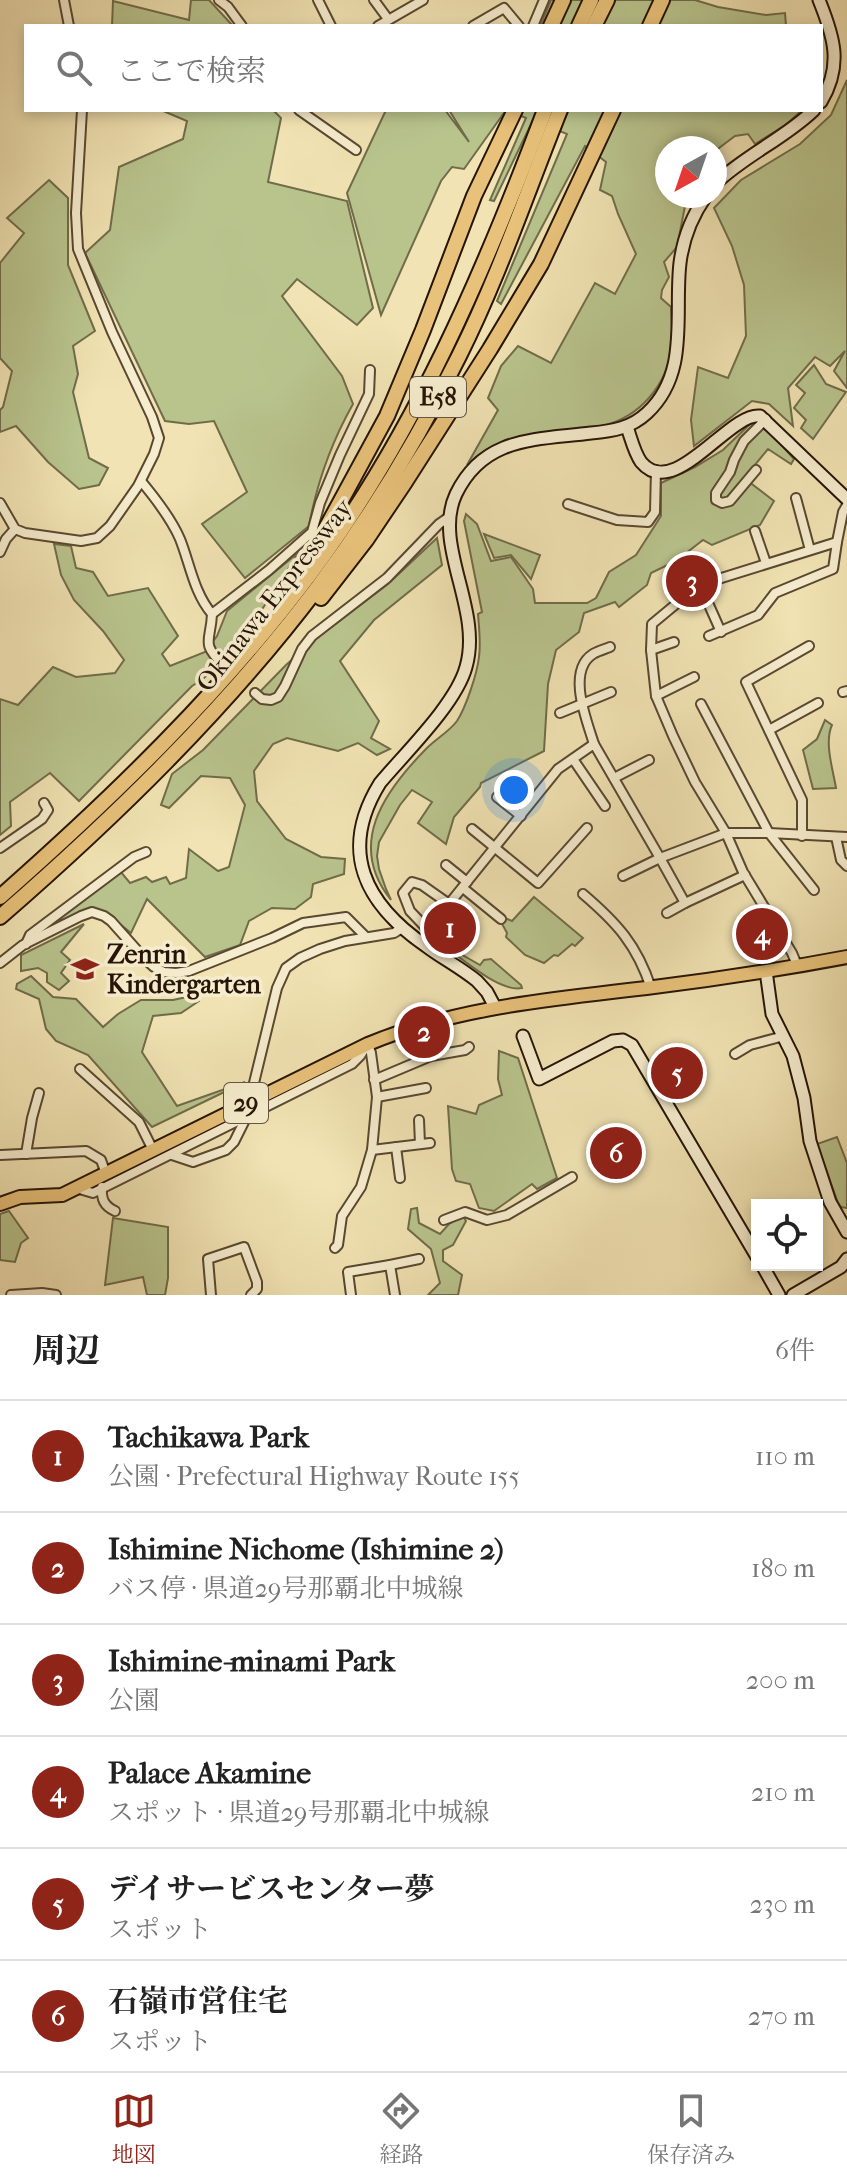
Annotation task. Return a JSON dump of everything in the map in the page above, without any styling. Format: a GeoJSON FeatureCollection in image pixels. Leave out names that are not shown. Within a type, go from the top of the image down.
{"type":"FeatureCollection","features":[{"type":"Feature","properties":{"kind":"highway"},"geometry":{"type":"LineString","coordinates":[[552,24],[563,0]]}},
{"type":"Feature","properties":{"kind":"highway"},"geometry":{"type":"LineString","coordinates":[[580,24],[591,0]]}},
{"type":"Feature","properties":{"kind":"highway"},"geometry":{"type":"LineString","coordinates":[[595,24],[607,0]]}},
{"type":"Feature","properties":{"kind":"highway"},"geometry":{"type":"LineString","coordinates":[[651,24],[662,0]]}},
{"type":"Feature","properties":{"kind":"highway"},"geometry":{"type":"LineString","coordinates":[[272,645],[323,595],[366,540],[477,370],[541,264],[612,112]]}},
{"type":"Feature","properties":{"kind":"highway"},"geometry":{"type":"LineString","coordinates":[[266,628],[318,543],[373,443],[403,379],[474,196],[513,113]]}},
{"type":"Feature","properties":{"kind":"highway","name":"Okinawa Expressway"},"geometry":{"type":"LineString","coordinates":[[0,897],[124,783],[223,679],[311,573],[338,535],[398,438],[444,351],[551,115]]}},
{"type":"Feature","properties":{"kind":"highway","name":"Okinawa Expressway"},"geometry":{"type":"LineString","coordinates":[[0,917],[168,760],[272,645],[344,551],[404,458],[461,353],[495,276],[551,115]]}},
{"type":"Feature","properties":{"kind":"main road"},"geometry":{"type":"LineString","coordinates":[[819,0],[835,54],[832,80],[823,98]]}},
{"type":"Feature","properties":{"kind":"main road"},"geometry":{"type":"LineString","coordinates":[[727,174],[812,112]]}},
{"type":"Feature","properties":{"kind":"main road"},"geometry":{"type":"LineString","coordinates":[[495,1007],[487,992],[471,977],[402,928],[368,887],[361,867],[359,839],[365,811],[380,783],[449,700],[467,666],[470,625],[451,545],[449,517],[457,493],[466,478],[486,457],[501,447],[627,427],[651,409],[670,379],[677,352],[680,262],[687,231],[699,208]]}},
{"type":"Feature","properties":{"kind":"main road"},"geometry":{"type":"LineString","coordinates":[[627,427],[640,460],[648,468],[664,471],[683,465],[749,416],[755,415],[766,419],[847,499]]}},
{"type":"Feature","properties":{"kind":"main road","name":"29"},"geometry":{"type":"LineString","coordinates":[[0,1204],[20,1197],[62,1195],[368,1044],[403,1030],[495,1007],[651,988],[847,957]]}},
{"type":"Feature","properties":{"kind":"main road"},"geometry":{"type":"LineString","coordinates":[[766,971],[772,1014],[793,1056],[804,1098],[810,1141],[830,1202],[845,1225]]}},
{"type":"Feature","properties":{"kind":"main road"},"geometry":{"type":"LineString","coordinates":[[523,1036],[539,1079],[613,1041],[623,1040],[632,1045],[751,1247]]}},
{"type":"Feature","properties":{"kind":"main road"},"geometry":{"type":"LineString","coordinates":[[793,1295],[841,1267],[847,1259]]}},
{"type":"Feature","properties":{"kind":"main road"},"geometry":{"type":"LineString","coordinates":[[765,1271],[779,1295]]}},
{"type":"Feature","properties":{"kind":"street"},"geometry":{"type":"LineString","coordinates":[[64,0],[69,24]]}},
{"type":"Feature","properties":{"kind":"street"},"geometry":{"type":"LineString","coordinates":[[219,0],[241,24]]}},
{"type":"Feature","properties":{"kind":"street"},"geometry":{"type":"LineString","coordinates":[[318,0],[329,24]]}},
{"type":"Feature","properties":{"kind":"street"},"geometry":{"type":"LineString","coordinates":[[374,0],[388,19]]}},
{"type":"Feature","properties":{"kind":"street"},"geometry":{"type":"LineString","coordinates":[[381,24],[423,0]]}},
{"type":"Feature","properties":{"kind":"street"},"geometry":{"type":"LineString","coordinates":[[534,24],[544,0]]}},
{"type":"Feature","properties":{"kind":"street"},"geometry":{"type":"LineString","coordinates":[[476,24],[504,8],[517,24]]}},
{"type":"Feature","properties":{"kind":"street"},"geometry":{"type":"LineString","coordinates":[[0,503],[15,529],[25,533],[81,541],[97,538],[115,519],[141,481],[154,454],[159,433],[78,249],[76,213],[82,112]]}},
{"type":"Feature","properties":{"kind":"street"},"geometry":{"type":"LineString","coordinates":[[310,114],[356,150]]}},
{"type":"Feature","properties":{"kind":"street"},"geometry":{"type":"LineString","coordinates":[[212,614],[312,532],[320,503],[369,394],[370,370]]}},
{"type":"Feature","properties":{"kind":"street"},"geometry":{"type":"LineString","coordinates":[[756,470],[730,501],[722,503],[716,500],[716,493],[744,441],[766,419]]}},
{"type":"Feature","properties":{"kind":"street"},"geometry":{"type":"LineString","coordinates":[[568,504],[617,520],[648,522],[655,512],[656,470]]}},
{"type":"Feature","properties":{"kind":"street"},"geometry":{"type":"LineString","coordinates":[[141,481],[174,527],[202,600],[212,614],[209,652],[223,664]]}},
{"type":"Feature","properties":{"kind":"street"},"geometry":{"type":"LineString","coordinates":[[796,498],[810,550]]}},
{"type":"Feature","properties":{"kind":"street"},"geometry":{"type":"LineString","coordinates":[[709,636],[758,615],[775,593],[833,569],[843,512],[847,505]]}},
{"type":"Feature","properties":{"kind":"street"},"geometry":{"type":"LineString","coordinates":[[255,693],[262,699],[278,697],[302,649],[312,636],[387,578],[449,517]]}},
{"type":"Feature","properties":{"kind":"street"},"geometry":{"type":"LineString","coordinates":[[0,552],[15,529]]}},
{"type":"Feature","properties":{"kind":"street"},"geometry":{"type":"LineString","coordinates":[[755,531],[766,563]]}},
{"type":"Feature","properties":{"kind":"street"},"geometry":{"type":"LineString","coordinates":[[797,965],[695,782],[656,696],[651,650],[652,624],[699,585],[837,542]]}},
{"type":"Feature","properties":{"kind":"street"},"geometry":{"type":"LineString","coordinates":[[707,563],[713,580]]}},
{"type":"Feature","properties":{"kind":"street"},"geometry":{"type":"LineString","coordinates":[[709,605],[721,632]]}},
{"type":"Feature","properties":{"kind":"street"},"geometry":{"type":"LineString","coordinates":[[651,650],[674,642]]}},
{"type":"Feature","properties":{"kind":"street"},"geometry":{"type":"LineString","coordinates":[[802,836],[802,800],[746,682],[809,646]]}},
{"type":"Feature","properties":{"kind":"street"},"geometry":{"type":"LineString","coordinates":[[610,647],[590,655],[584,664],[579,683],[582,704],[594,744],[685,903]]}},
{"type":"Feature","properties":{"kind":"street"},"geometry":{"type":"LineString","coordinates":[[656,696],[694,677]]}},
{"type":"Feature","properties":{"kind":"street"},"geometry":{"type":"LineString","coordinates":[[560,713],[611,692]]}},
{"type":"Feature","properties":{"kind":"street"},"geometry":{"type":"LineString","coordinates":[[769,730],[818,703]]}},
{"type":"Feature","properties":{"kind":"street"},"geometry":{"type":"LineString","coordinates":[[701,704],[769,833],[814,890]]}},
{"type":"Feature","properties":{"kind":"street"},"geometry":{"type":"LineString","coordinates":[[424,945],[431,933],[410,911],[403,893],[412,882],[422,885],[449,904],[558,769],[594,744]]}},
{"type":"Feature","properties":{"kind":"street"},"geometry":{"type":"LineString","coordinates":[[573,759],[605,806]]}},
{"type":"Feature","properties":{"kind":"street"},"geometry":{"type":"LineString","coordinates":[[614,778],[649,760]]}},
{"type":"Feature","properties":{"kind":"street"},"geometry":{"type":"LineString","coordinates":[[497,797],[521,816]]}},
{"type":"Feature","properties":{"kind":"street"},"geometry":{"type":"LineString","coordinates":[[0,848],[42,819],[48,810],[44,803]]}},
{"type":"Feature","properties":{"kind":"street"},"geometry":{"type":"LineString","coordinates":[[472,829],[538,883],[587,828]]}},
{"type":"Feature","properties":{"kind":"street"},"geometry":{"type":"LineString","coordinates":[[623,876],[726,833],[847,837]]}},
{"type":"Feature","properties":{"kind":"street"},"geometry":{"type":"LineString","coordinates":[[836,837],[841,860],[847,866]]}},
{"type":"Feature","properties":{"kind":"street"},"geometry":{"type":"LineString","coordinates":[[26,944],[30,935],[134,857],[146,852]]}},
{"type":"Feature","properties":{"kind":"street"},"geometry":{"type":"LineString","coordinates":[[446,865],[501,919]]}},
{"type":"Feature","properties":{"kind":"street"},"geometry":{"type":"LineString","coordinates":[[667,913],[745,875]]}},
{"type":"Feature","properties":{"kind":"street"},"geometry":{"type":"LineString","coordinates":[[583,894],[636,949],[651,988]]}},
{"type":"Feature","properties":{"kind":"street"},"geometry":{"type":"LineString","coordinates":[[0,963],[26,944],[92,912],[111,921],[144,958],[164,972],[189,971],[313,921],[346,917],[366,937]]}},
{"type":"Feature","properties":{"kind":"street"},"geometry":{"type":"LineString","coordinates":[[253,1100],[253,1087],[277,988],[286,968],[320,949],[394,933],[402,928]]}},
{"type":"Feature","properties":{"kind":"street"},"geometry":{"type":"LineString","coordinates":[[735,1054],[750,1045],[784,1036]]}},
{"type":"Feature","properties":{"kind":"street"},"geometry":{"type":"LineString","coordinates":[[335,1248],[342,1216],[361,1187],[372,1150],[377,1097],[368,1044]]}},
{"type":"Feature","properties":{"kind":"street"},"geometry":{"type":"LineString","coordinates":[[76,1188],[93,1193],[245,1119],[352,1064],[368,1044]]}},
{"type":"Feature","properties":{"kind":"street"},"geometry":{"type":"LineString","coordinates":[[374,1080],[431,1056],[469,1047]]}},
{"type":"Feature","properties":{"kind":"street"},"geometry":{"type":"LineString","coordinates":[[80,1069],[139,1122],[153,1150]]}},
{"type":"Feature","properties":{"kind":"street"},"geometry":{"type":"LineString","coordinates":[[377,1097],[426,1088]]}},
{"type":"Feature","properties":{"kind":"street"},"geometry":{"type":"LineString","coordinates":[[26,1154],[39,1093]]}},
{"type":"Feature","properties":{"kind":"street"},"geometry":{"type":"LineString","coordinates":[[172,1155],[193,1162],[226,1150],[234,1142],[245,1119]]}},
{"type":"Feature","properties":{"kind":"street"},"geometry":{"type":"LineString","coordinates":[[372,1150],[425,1144],[419,1120]]}},
{"type":"Feature","properties":{"kind":"street"},"geometry":{"type":"LineString","coordinates":[[396,1147],[400,1178]]}},
{"type":"Feature","properties":{"kind":"street"},"geometry":{"type":"LineString","coordinates":[[0,1155],[86,1151],[101,1160],[107,1173],[102,1199],[107,1207],[115,1211]]}},
{"type":"Feature","properties":{"kind":"street"},"geometry":{"type":"LineString","coordinates":[[444,1220],[465,1212],[487,1220],[507,1215],[572,1177]]}},
{"type":"Feature","properties":{"kind":"street"},"geometry":{"type":"LineString","coordinates":[[211,1295],[208,1259],[244,1247],[257,1282],[257,1289],[251,1295]]}},
{"type":"Feature","properties":{"kind":"street"},"geometry":{"type":"LineString","coordinates":[[351,1295],[348,1272],[419,1259]]}},
{"type":"Feature","properties":{"kind":"street"},"geometry":{"type":"LineString","coordinates":[[390,1265],[395,1295]]}},
{"type":"Feature","properties":{"kind":"street"},"geometry":{"type":"LineString","coordinates":[[11,1295],[56,1295]]}},
{"type":"Feature","properties":{"kind":"green space"},"geometry":{"type":"Polygon","coordinates":[[[191,0],[209,0],[231,24],[112,24],[113,1],[189,20],[191,0]]]}},
{"type":"Feature","properties":{"kind":"green space"},"geometry":{"type":"Polygon","coordinates":[[[551,0],[695,0],[766,15],[785,13],[786,24],[541,24],[551,0]]]}},
{"type":"Feature","properties":{"kind":"green space"},"geometry":{"type":"Polygon","coordinates":[[[847,80],[847,388],[834,371],[845,351],[830,366],[815,357],[788,388],[793,426],[769,404],[752,401],[694,446],[691,420],[698,367],[728,378],[746,336],[744,285],[732,246],[714,208],[727,208],[727,195],[741,180],[800,144],[831,115],[847,80]]]}},
{"type":"Feature","properties":{"kind":"green space"},"geometry":{"type":"Polygon","coordinates":[[[166,112],[275,112],[281,118],[268,182],[347,201],[373,308],[357,325],[297,279],[282,296],[342,376],[353,404],[326,463],[309,526],[245,578],[202,524],[247,492],[214,421],[189,424],[165,421],[85,253],[110,230],[119,167],[183,139],[187,121],[166,112]]]}},
{"type":"Feature","properties":{"kind":"green space"},"geometry":{"type":"Polygon","coordinates":[[[385,112],[446,112],[469,142],[450,112],[505,112],[464,169],[452,167],[441,181],[381,315],[347,193],[385,112]]]}},
{"type":"Feature","properties":{"kind":"green space"},"geometry":{"type":"Polygon","coordinates":[[[512,112],[800,112],[755,144],[748,134],[735,136],[727,142],[727,136],[655,136],[655,208],[685,208],[677,247],[664,262],[669,277],[661,298],[671,307],[672,339],[670,357],[661,381],[645,402],[624,418],[579,431],[503,442],[467,465],[498,410],[488,398],[501,366],[518,346],[551,363],[595,283],[615,294],[636,254],[612,196],[600,190],[606,162],[585,146],[501,304],[497,301],[567,134],[533,120],[494,201],[490,200],[526,118],[512,112]]]}},
{"type":"Feature","properties":{"kind":"green space"},"geometry":{"type":"Polygon","coordinates":[[[49,180],[68,198],[68,265],[95,331],[73,346],[78,374],[73,392],[89,458],[108,468],[99,485],[79,489],[48,462],[16,426],[0,432],[0,410],[12,371],[0,358],[0,263],[24,233],[7,218],[49,180]]]}},
{"type":"Feature","properties":{"kind":"green space"},"geometry":{"type":"Polygon","coordinates":[[[814,365],[826,384],[846,392],[813,439],[801,428],[806,420],[794,408],[805,393],[796,385],[814,365]]]}},
{"type":"Feature","properties":{"kind":"green space"},"geometry":{"type":"Polygon","coordinates":[[[751,423],[767,429],[794,459],[791,464],[768,449],[744,478],[774,501],[760,525],[712,545],[703,540],[676,561],[651,573],[647,585],[619,607],[615,602],[584,613],[579,632],[556,650],[548,684],[544,751],[481,783],[454,817],[446,844],[418,823],[432,802],[412,790],[400,805],[379,842],[377,856],[391,900],[378,880],[372,859],[371,840],[376,820],[396,784],[429,746],[457,721],[478,664],[478,614],[482,612],[464,521],[466,514],[477,524],[491,561],[511,557],[533,589],[535,603],[587,603],[596,598],[609,572],[636,555],[661,516],[661,483],[723,450],[751,423]]]}},
{"type":"Feature","properties":{"kind":"green space"},"geometry":{"type":"Polygon","coordinates":[[[484,534],[540,555],[531,579],[511,555],[494,558],[484,534]]]}},
{"type":"Feature","properties":{"kind":"green space"},"geometry":{"type":"Polygon","coordinates":[[[437,538],[442,565],[374,620],[340,661],[379,721],[371,738],[390,749],[377,755],[358,743],[338,751],[287,738],[273,744],[254,771],[257,801],[286,839],[321,857],[345,859],[344,874],[313,884],[311,897],[295,909],[272,908],[249,921],[240,945],[205,957],[147,899],[131,933],[98,910],[60,921],[62,916],[121,872],[130,883],[146,877],[152,882],[166,877],[170,884],[186,878],[189,849],[218,871],[229,867],[245,805],[230,778],[201,776],[169,808],[161,805],[172,774],[203,750],[286,665],[388,584],[437,538]]]}},
{"type":"Feature","properties":{"kind":"green space"},"geometry":{"type":"Polygon","coordinates":[[[54,544],[71,546],[76,568],[93,572],[108,596],[148,588],[178,636],[162,654],[170,666],[205,652],[217,636],[227,611],[299,552],[223,661],[192,686],[79,801],[50,773],[10,802],[11,826],[0,835],[0,699],[18,705],[53,667],[76,677],[115,673],[124,660],[103,631],[74,600],[61,575],[54,544]]]}},
{"type":"Feature","properties":{"kind":"green space"},"geometry":{"type":"Polygon","coordinates":[[[703,565],[707,579],[678,595],[670,585],[681,583],[680,578],[703,565]]]}},
{"type":"Feature","properties":{"kind":"green space"},"geometry":{"type":"Polygon","coordinates":[[[825,720],[832,725],[829,748],[836,788],[813,789],[803,750],[817,739],[825,720]]]}},
{"type":"Feature","properties":{"kind":"green space"},"geometry":{"type":"Polygon","coordinates":[[[534,897],[583,938],[575,946],[572,944],[544,963],[525,955],[506,937],[501,922],[505,918],[512,921],[534,897]]]}},
{"type":"Feature","properties":{"kind":"green space"},"geometry":{"type":"Polygon","coordinates":[[[439,906],[474,935],[461,951],[426,922],[439,906]]]}},
{"type":"Feature","properties":{"kind":"green space"},"geometry":{"type":"Polygon","coordinates":[[[84,924],[61,952],[70,960],[61,973],[69,981],[59,990],[47,982],[47,973],[38,968],[21,971],[21,955],[84,924]]]}},
{"type":"Feature","properties":{"kind":"green space"},"geometry":{"type":"Polygon","coordinates":[[[459,953],[480,965],[484,960],[491,959],[522,988],[506,986],[479,972],[456,955],[459,953]]]}},
{"type":"Feature","properties":{"kind":"green space"},"geometry":{"type":"Polygon","coordinates":[[[31,976],[53,997],[76,999],[103,1027],[141,1000],[173,1000],[196,995],[199,1001],[181,1013],[153,1016],[142,1052],[177,1106],[245,1082],[152,1127],[88,1055],[56,1041],[46,1029],[39,999],[16,989],[17,984],[31,976]]]}},
{"type":"Feature","properties":{"kind":"green space"},"geometry":{"type":"Polygon","coordinates":[[[499,1051],[518,1058],[557,1178],[537,1189],[532,1184],[494,1211],[479,1208],[470,1184],[456,1181],[452,1169],[448,1106],[476,1114],[479,1105],[502,1095],[498,1079],[499,1051]]]}},
{"type":"Feature","properties":{"kind":"green space"},"geometry":{"type":"Polygon","coordinates":[[[837,1137],[847,1163],[847,1208],[838,1203],[817,1144],[837,1137]]]}},
{"type":"Feature","properties":{"kind":"green space"},"geometry":{"type":"Polygon","coordinates":[[[417,1208],[419,1223],[440,1234],[463,1216],[466,1221],[453,1245],[443,1250],[443,1261],[462,1275],[458,1295],[428,1295],[440,1283],[431,1249],[408,1229],[411,1209],[417,1208]]]}},
{"type":"Feature","properties":{"kind":"green space"},"geometry":{"type":"Polygon","coordinates":[[[9,1211],[28,1238],[21,1243],[15,1262],[0,1260],[0,1214],[9,1211]]]}},
{"type":"Feature","properties":{"kind":"green space"},"geometry":{"type":"Polygon","coordinates":[[[113,1218],[168,1227],[165,1295],[147,1295],[143,1277],[105,1285],[113,1218]]]}},
{"type":"Feature","properties":{"kind":"place","name":"Ishimine-minami Park"},"geometry":{"type":"Point","coordinates":[692,581]}},
{"type":"Feature","properties":{"kind":"place","name":"Tachikawa Park"},"geometry":{"type":"Point","coordinates":[450,928]}},
{"type":"Feature","properties":{"kind":"place","name":"Palace Akamine"},"geometry":{"type":"Point","coordinates":[762,934]}},
{"type":"Feature","properties":{"kind":"place","name":"Zenrin Kindergarten"},"geometry":{"type":"Point","coordinates":[85,969]}},
{"type":"Feature","properties":{"kind":"place","name":"Ishimine Nichome (Ishimine 2)"},"geometry":{"type":"Point","coordinates":[424,1032]}},
{"type":"Feature","properties":{"kind":"place","name":"デイサービスセンター夢"},"geometry":{"type":"Point","coordinates":[677,1073]}},
{"type":"Feature","properties":{"kind":"place","name":"石嶺市営住宅"},"geometry":{"type":"Point","coordinates":[616,1153]}}]}
